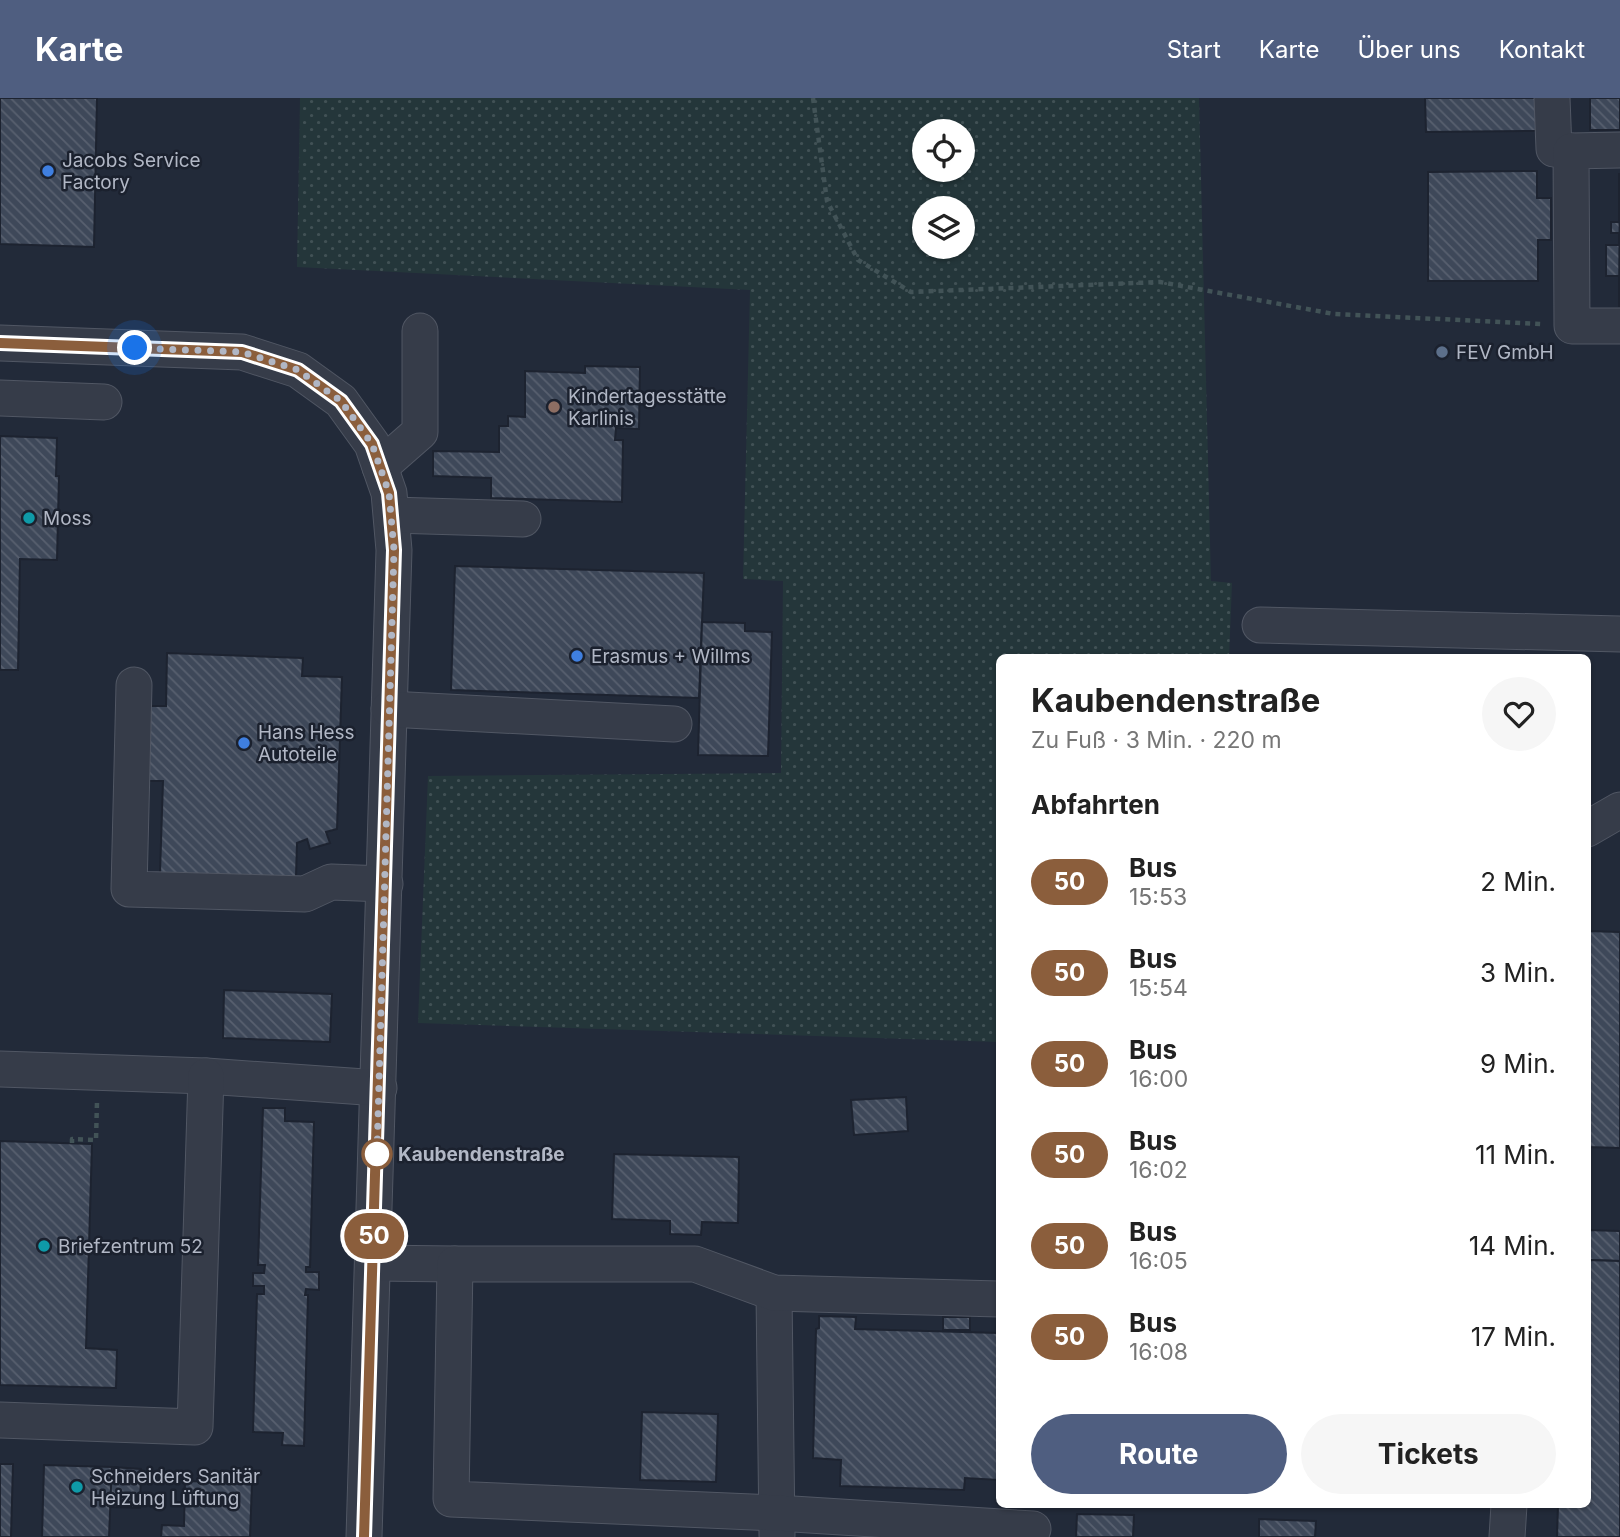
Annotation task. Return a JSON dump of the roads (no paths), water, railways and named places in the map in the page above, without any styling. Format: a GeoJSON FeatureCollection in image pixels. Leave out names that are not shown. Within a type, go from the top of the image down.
{"type":"FeatureCollection","features":[{"type":"Feature","properties":{"kind":"street"},"geometry":{"type":"LineString","coordinates":[[1552,98],[1554,149],[1620,150]]}},
{"type":"Feature","properties":{"kind":"street"},"geometry":{"type":"LineString","coordinates":[[1571,151],[1572,326],[1620,326]]}},
{"type":"Feature","properties":{"kind":"street"},"geometry":{"type":"LineString","coordinates":[[380,467],[420,432],[420,331]]}},
{"type":"Feature","properties":{"kind":"street"},"geometry":{"type":"LineString","coordinates":[[0,343],[242,352],[298,370],[341,401],[372,444],[389,493],[394,550],[364,1537]]}},
{"type":"Feature","properties":{"kind":"street"},"geometry":{"type":"LineString","coordinates":[[0,398],[104,402]]}},
{"type":"Feature","properties":{"kind":"street"},"geometry":{"type":"LineString","coordinates":[[391,515],[523,519]]}},
{"type":"Feature","properties":{"kind":"street"},"geometry":{"type":"LineString","coordinates":[[1260,625],[1620,634]]}},
{"type":"Feature","properties":{"kind":"street"},"geometry":{"type":"LineString","coordinates":[[134,685],[129,889],[305,894],[331,882],[384,884]]}},
{"type":"Feature","properties":{"kind":"street"},"geometry":{"type":"LineString","coordinates":[[389,709],[674,723]]}},
{"type":"Feature","properties":{"kind":"street"},"geometry":{"type":"LineString","coordinates":[[1591,827],[1620,810]]}},
{"type":"Feature","properties":{"kind":"street"},"geometry":{"type":"LineString","coordinates":[[0,1069],[206,1076],[379,1088]]}},
{"type":"Feature","properties":{"kind":"street"},"geometry":{"type":"LineString","coordinates":[[0,1420],[195,1427],[206,1076]]}},
{"type":"Feature","properties":{"kind":"street"},"geometry":{"type":"LineString","coordinates":[[373,1263],[695,1264],[774,1293],[996,1299]]}},
{"type":"Feature","properties":{"kind":"street"},"geometry":{"type":"LineString","coordinates":[[455,1264],[451,1499],[777,1525],[1033,1524]]}},
{"type":"Feature","properties":{"kind":"street"},"geometry":{"type":"LineString","coordinates":[[774,1293],[777,1525]]}},
{"type":"Feature","properties":{"kind":"street"},"geometry":{"type":"LineString","coordinates":[[1507,1537],[1508,1508]]}},
{"type":"Feature","properties":{"kind":"place","name":"Jacobs Service Factory"},"geometry":{"type":"Point","coordinates":[48,171]}},
{"type":"Feature","properties":{"kind":"place","name":"FEV GmbH"},"geometry":{"type":"Point","coordinates":[1442,352]}},
{"type":"Feature","properties":{"kind":"place","name":"Kindertagesstätte Karlinis"},"geometry":{"type":"Point","coordinates":[554,407]}},
{"type":"Feature","properties":{"kind":"place","name":"Moss"},"geometry":{"type":"Point","coordinates":[29,518]}},
{"type":"Feature","properties":{"kind":"place","name":"Erasmus + Willms"},"geometry":{"type":"Point","coordinates":[577,656]}},
{"type":"Feature","properties":{"kind":"place","name":"Hans Hess Autoteile"},"geometry":{"type":"Point","coordinates":[244,743]}},
{"type":"Feature","properties":{"kind":"place","name":"Kaubendenstraße"},"geometry":{"type":"Point","coordinates":[377,1154]}},
{"type":"Feature","properties":{"kind":"place","name":"Briefzentrum 52"},"geometry":{"type":"Point","coordinates":[44,1246]}},
{"type":"Feature","properties":{"kind":"place","name":"Schneiders Sanitär Heizung Lüftung"},"geometry":{"type":"Point","coordinates":[77,1487]}}]}
